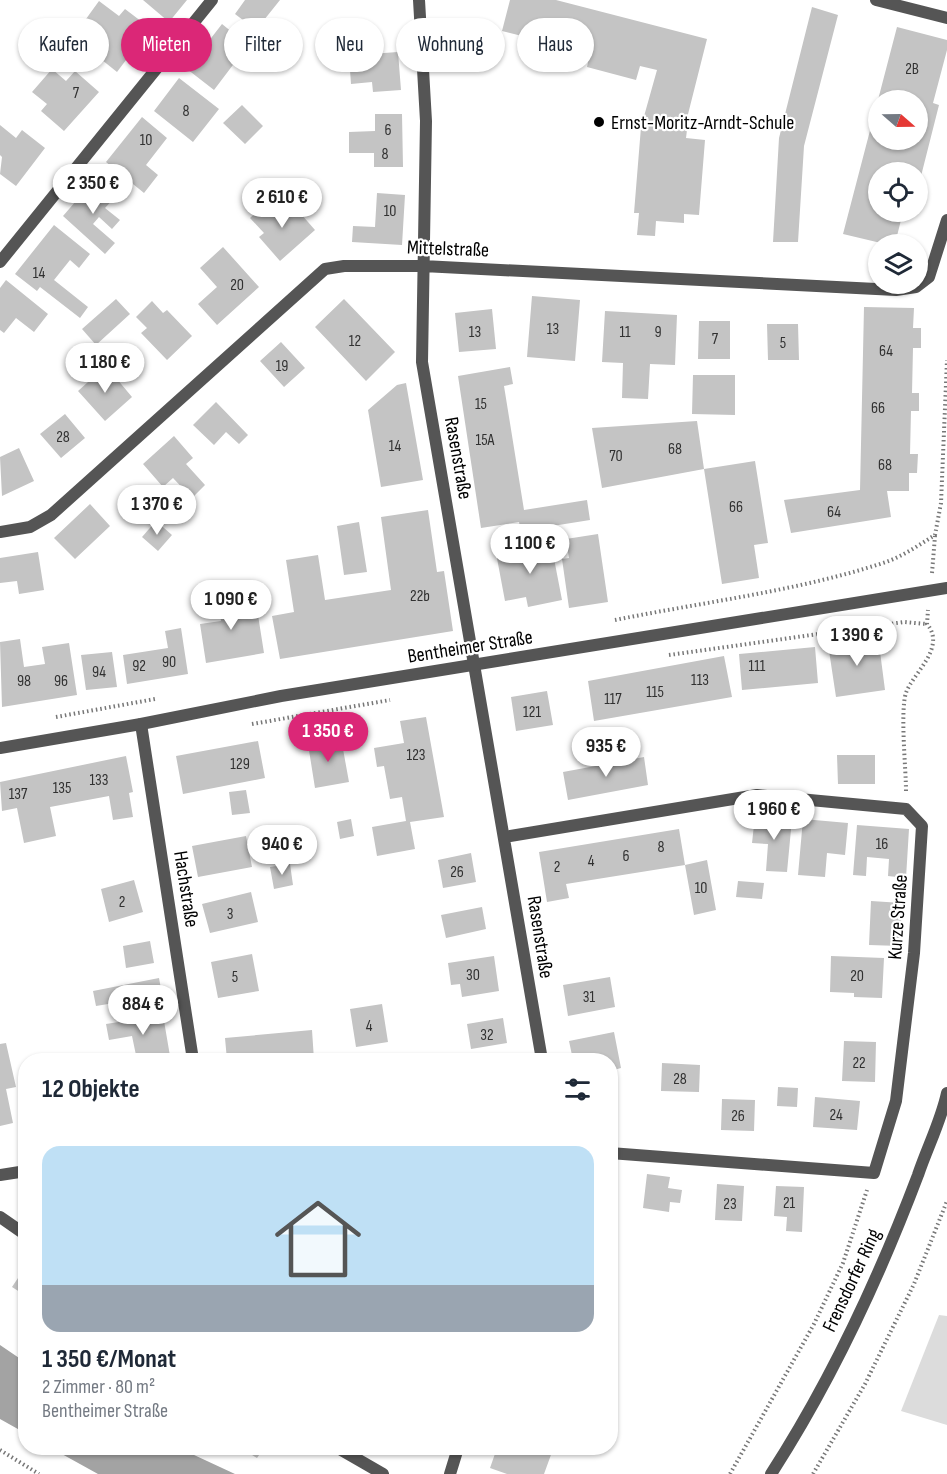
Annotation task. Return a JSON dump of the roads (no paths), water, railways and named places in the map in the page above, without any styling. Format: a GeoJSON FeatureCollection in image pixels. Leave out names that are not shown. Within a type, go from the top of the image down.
{"type":"FeatureCollection","features":[{"type":"Feature","properties":{"kind":"street"},"geometry":{"type":"LineString","coordinates":[[0,262],[212,0]]}},
{"type":"Feature","properties":{"kind":"street","name":"Rasenstraße"},"geometry":{"type":"LineString","coordinates":[[419,0],[426,121],[422,362],[541,1053]]}},
{"type":"Feature","properties":{"kind":"street"},"geometry":{"type":"LineString","coordinates":[[876,0],[947,18]]}},
{"type":"Feature","properties":{"kind":"street","name":"Mittelstraße"},"geometry":{"type":"LineString","coordinates":[[0,532],[30,527],[51,515],[325,269],[344,266],[423,266],[896,290],[916,287],[929,277],[947,220]]}},
{"type":"Feature","properties":{"kind":"street","name":"Bentheimer Straße"},"geometry":{"type":"LineString","coordinates":[[0,748],[141,724],[281,696],[947,588]]}},
{"type":"Feature","properties":{"kind":"street","name":"Hachstraße"},"geometry":{"type":"LineString","coordinates":[[141,724],[192,1053]]}},
{"type":"Feature","properties":{"kind":"street","name":"Kurze Straße"},"geometry":{"type":"LineString","coordinates":[[504,837],[757,795],[906,809],[922,826],[914,953],[896,1101],[874,1173],[618,1154]]}},
{"type":"Feature","properties":{"kind":"street","name":"Frensdorfer Ring"},"geometry":{"type":"LineString","coordinates":[[771,1474],[797,1434],[860,1310],[903,1213],[947,1093]]}},
{"type":"Feature","properties":{"kind":"street"},"geometry":{"type":"LineString","coordinates":[[0,1175],[18,1172]]}},
{"type":"Feature","properties":{"kind":"street"},"geometry":{"type":"LineString","coordinates":[[0,1217],[18,1229]]}},
{"type":"Feature","properties":{"kind":"street"},"geometry":{"type":"LineString","coordinates":[[350,1455],[383,1474]]}},
{"type":"Feature","properties":{"kind":"street"},"geometry":{"type":"LineString","coordinates":[[450,1474],[456,1455]]}},
{"type":"Feature","properties":{"kind":"place","name":"Ernst-Moritz-Arndt-Schule"},"geometry":{"type":"Point","coordinates":[599,122]}}]}
